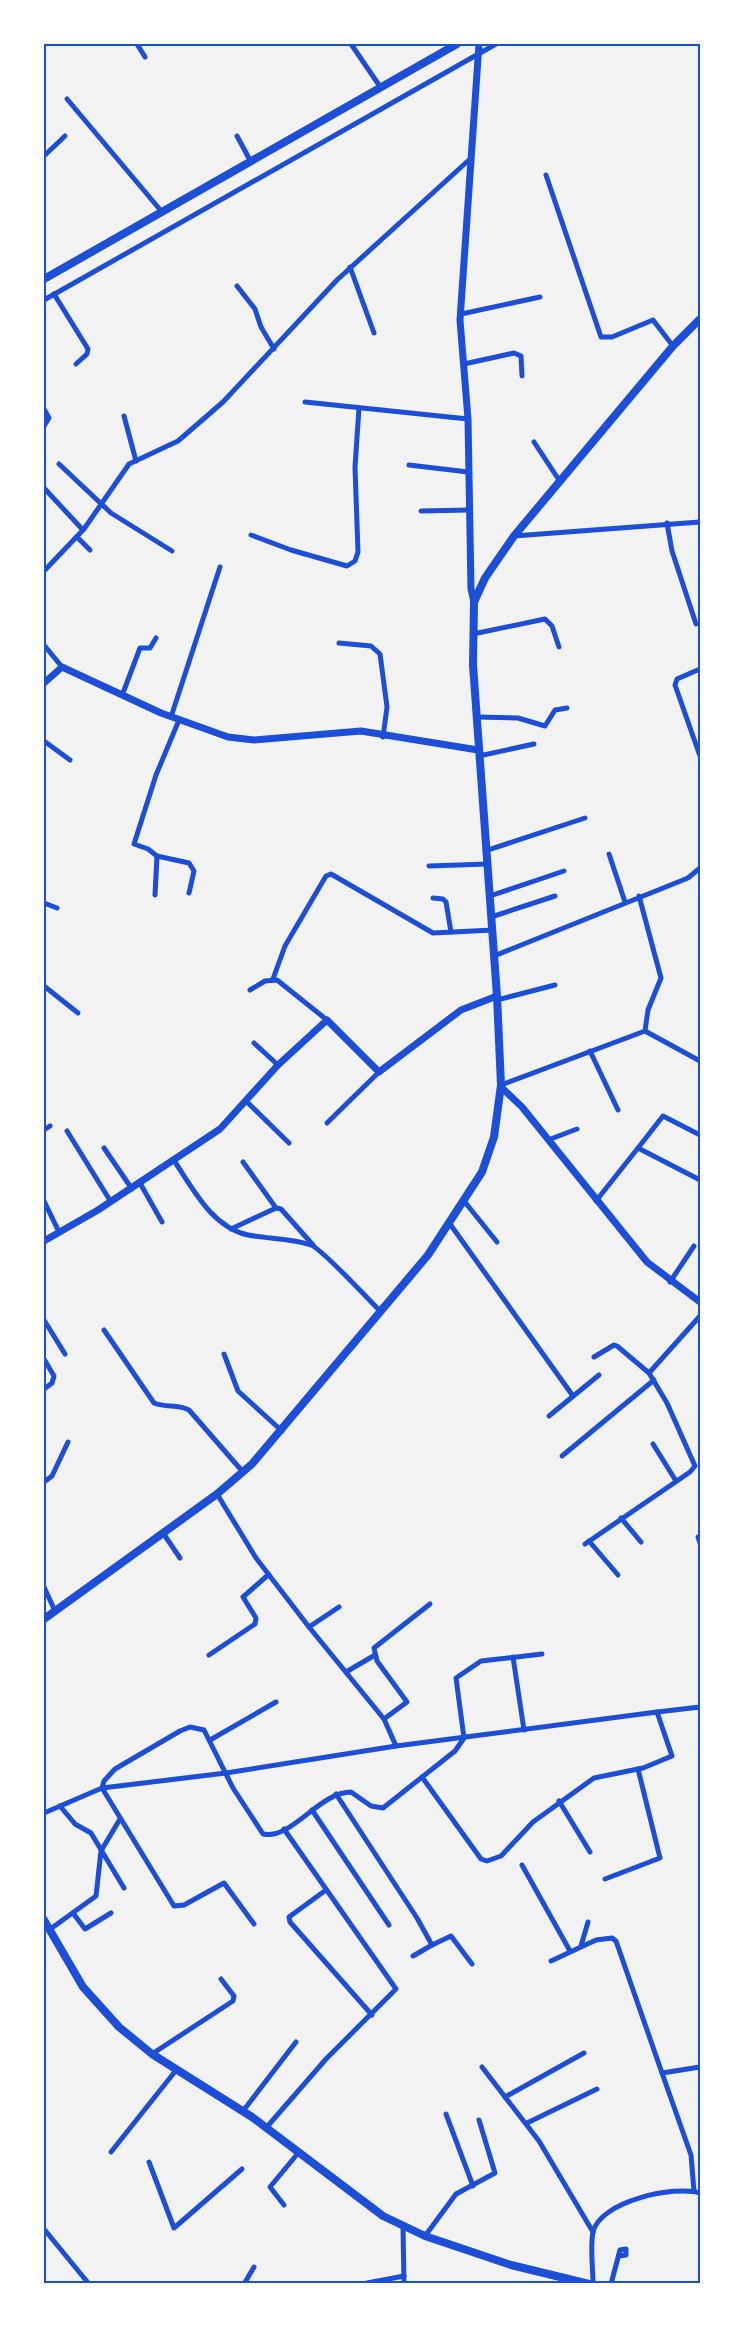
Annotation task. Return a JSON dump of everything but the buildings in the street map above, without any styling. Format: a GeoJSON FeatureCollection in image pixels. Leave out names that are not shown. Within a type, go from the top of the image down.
{"type":"FeatureCollection","features":[{"type":"Feature","properties":{"kind":"main road"},"geometry":{"type":"LineString","coordinates":[[44,279],[457,44]]}},
{"type":"Feature","properties":{"kind":"main road"},"geometry":{"type":"LineString","coordinates":[[44,1618],[217,1494],[243,1472],[282,1431],[428,1255],[482,1172],[490,1147],[501,1086],[493,930],[478,753],[473,634],[474,602],[489,572],[514,536],[673,346],[700,319]]}},
{"type":"Feature","properties":{"kind":"main road"},"geometry":{"type":"LineString","coordinates":[[44,1920],[95,2002],[113,2022],[152,2054],[243,2111],[364,2203],[404,2227],[425,2236],[511,2265],[587,2283]]}},
{"type":"Feature","properties":{"kind":"street"},"geometry":{"type":"LineString","coordinates":[[137,44],[145,57]]}},
{"type":"Feature","properties":{"kind":"street"},"geometry":{"type":"LineString","coordinates":[[351,44],[381,88]]}},
{"type":"Feature","properties":{"kind":"street"},"geometry":{"type":"LineString","coordinates":[[474,602],[471,589],[468,419],[461,314],[479,44]]}},
{"type":"Feature","properties":{"kind":"street"},"geometry":{"type":"LineString","coordinates":[[44,300],[496,44]]}},
{"type":"Feature","properties":{"kind":"street"},"geometry":{"type":"LineString","coordinates":[[67,99],[162,212]]}},
{"type":"Feature","properties":{"kind":"street"},"geometry":{"type":"LineString","coordinates":[[44,156],[65,136]]}},
{"type":"Feature","properties":{"kind":"street"},"geometry":{"type":"LineString","coordinates":[[237,136],[251,162]]}},
{"type":"Feature","properties":{"kind":"street"},"geometry":{"type":"LineString","coordinates":[[44,571],[77,537],[102,506],[123,470],[136,461],[178,441],[223,402],[350,267],[470,159]]}},
{"type":"Feature","properties":{"kind":"street"},"geometry":{"type":"LineString","coordinates":[[546,175],[601,337],[612,337],[653,320],[673,346]]}},
{"type":"Feature","properties":{"kind":"street"},"geometry":{"type":"LineString","coordinates":[[350,267],[375,333]]}},
{"type":"Feature","properties":{"kind":"street"},"geometry":{"type":"LineString","coordinates":[[237,286],[255,309],[261,327],[274,349]]}},
{"type":"Feature","properties":{"kind":"street"},"geometry":{"type":"LineString","coordinates":[[54,294],[88,349],[85,357],[76,364]]}},
{"type":"Feature","properties":{"kind":"street"},"geometry":{"type":"LineString","coordinates":[[461,314],[540,297]]}},
{"type":"Feature","properties":{"kind":"street"},"geometry":{"type":"LineString","coordinates":[[464,364],[514,353],[521,356],[523,361],[522,376]]}},
{"type":"Feature","properties":{"kind":"street"},"geometry":{"type":"LineString","coordinates":[[305,402],[468,419]]}},
{"type":"Feature","properties":{"kind":"street"},"geometry":{"type":"LineString","coordinates":[[251,535],[291,550],[347,566],[355,561],[358,552],[355,467],[358,408]]}},
{"type":"Feature","properties":{"kind":"street"},"geometry":{"type":"LineString","coordinates":[[44,409],[49,418],[44,426]]}},
{"type":"Feature","properties":{"kind":"street"},"geometry":{"type":"LineString","coordinates":[[124,416],[136,461]]}},
{"type":"Feature","properties":{"kind":"street"},"geometry":{"type":"LineString","coordinates":[[534,442],[559,480]]}},
{"type":"Feature","properties":{"kind":"street"},"geometry":{"type":"LineString","coordinates":[[59,464],[102,506],[125,524],[172,551]]}},
{"type":"Feature","properties":{"kind":"street"},"geometry":{"type":"LineString","coordinates":[[409,465],[468,472]]}},
{"type":"Feature","properties":{"kind":"street"},"geometry":{"type":"LineString","coordinates":[[44,488],[83,530]]}},
{"type":"Feature","properties":{"kind":"street"},"geometry":{"type":"LineString","coordinates":[[421,511],[469,510]]}},
{"type":"Feature","properties":{"kind":"street"},"geometry":{"type":"LineString","coordinates":[[514,536],[700,522]]}},
{"type":"Feature","properties":{"kind":"street"},"geometry":{"type":"LineString","coordinates":[[667,523],[672,551],[696,624]]}},
{"type":"Feature","properties":{"kind":"street"},"geometry":{"type":"LineString","coordinates":[[77,537],[90,550]]}},
{"type":"Feature","properties":{"kind":"street"},"geometry":{"type":"LineString","coordinates":[[171,717],[220,567]]}},
{"type":"Feature","properties":{"kind":"street"},"geometry":{"type":"LineString","coordinates":[[473,634],[545,619],[552,626],[559,647]]}},
{"type":"Feature","properties":{"kind":"street"},"geometry":{"type":"LineString","coordinates":[[123,693],[140,648],[150,648],[156,638]]}},
{"type":"Feature","properties":{"kind":"street"},"geometry":{"type":"LineString","coordinates":[[339,643],[371,646],[380,654],[386,699],[383,737]]}},
{"type":"Feature","properties":{"kind":"street"},"geometry":{"type":"LineString","coordinates":[[44,645],[62,667],[123,693],[171,717],[228,737],[254,740],[349,731],[478,753],[534,744]]}},
{"type":"Feature","properties":{"kind":"street"},"geometry":{"type":"LineString","coordinates":[[44,682],[62,667]]}},
{"type":"Feature","properties":{"kind":"street"},"geometry":{"type":"LineString","coordinates":[[700,669],[677,679],[675,685],[700,756]]}},
{"type":"Feature","properties":{"kind":"street"},"geometry":{"type":"LineString","coordinates":[[477,717],[518,718],[544,726],[555,710],[567,708]]}},
{"type":"Feature","properties":{"kind":"street"},"geometry":{"type":"LineString","coordinates":[[179,720],[156,775],[134,844],[148,849],[157,856],[189,863],[194,871],[189,893]]}},
{"type":"Feature","properties":{"kind":"street"},"geometry":{"type":"LineString","coordinates":[[44,741],[70,760]]}},
{"type":"Feature","properties":{"kind":"street"},"geometry":{"type":"LineString","coordinates":[[485,851],[585,818]]}},
{"type":"Feature","properties":{"kind":"street"},"geometry":{"type":"LineString","coordinates":[[609,854],[625,902]]}},
{"type":"Feature","properties":{"kind":"street"},"geometry":{"type":"LineString","coordinates":[[155,895],[157,856]]}},
{"type":"Feature","properties":{"kind":"street"},"geometry":{"type":"LineString","coordinates":[[429,866],[487,864]]}},
{"type":"Feature","properties":{"kind":"street"},"geometry":{"type":"LineString","coordinates":[[494,956],[688,878],[700,868]]}},
{"type":"Feature","properties":{"kind":"street"},"geometry":{"type":"LineString","coordinates":[[490,896],[564,871]]}},
{"type":"Feature","properties":{"kind":"street"},"geometry":{"type":"LineString","coordinates":[[250,990],[273,979],[285,946],[326,876],[331,873],[433,933],[493,930]]}},
{"type":"Feature","properties":{"kind":"street"},"geometry":{"type":"LineString","coordinates":[[491,917],[555,896]]}},
{"type":"Feature","properties":{"kind":"street"},"geometry":{"type":"LineString","coordinates":[[639,896],[661,978],[648,1010],[645,1030]]}},
{"type":"Feature","properties":{"kind":"street"},"geometry":{"type":"LineString","coordinates":[[433,898],[443,899],[446,902],[451,932]]}},
{"type":"Feature","properties":{"kind":"street"},"geometry":{"type":"LineString","coordinates":[[44,903],[57,908]]}},
{"type":"Feature","properties":{"kind":"street"},"geometry":{"type":"LineString","coordinates":[[273,979],[327,1020],[379,1072]]}},
{"type":"Feature","properties":{"kind":"street"},"geometry":{"type":"LineString","coordinates":[[327,1123],[379,1072],[461,1010],[497,998],[555,985]]}},
{"type":"Feature","properties":{"kind":"street"},"geometry":{"type":"LineString","coordinates":[[44,986],[78,1013]]}},
{"type":"Feature","properties":{"kind":"street"},"geometry":{"type":"LineString","coordinates":[[44,1241],[132,1189],[172,1159],[220,1129],[278,1065],[327,1020]]}},
{"type":"Feature","properties":{"kind":"street"},"geometry":{"type":"LineString","coordinates":[[645,1030],[501,1086],[522,1107],[647,1262],[670,1282],[700,1302]]}},
{"type":"Feature","properties":{"kind":"street"},"geometry":{"type":"LineString","coordinates":[[645,1030],[700,1061]]}},
{"type":"Feature","properties":{"kind":"street"},"geometry":{"type":"LineString","coordinates":[[254,1043],[278,1065]]}},
{"type":"Feature","properties":{"kind":"street"},"geometry":{"type":"LineString","coordinates":[[590,1051],[618,1110]]}},
{"type":"Feature","properties":{"kind":"street"},"geometry":{"type":"LineString","coordinates":[[246,1101],[289,1143]]}},
{"type":"Feature","properties":{"kind":"street"},"geometry":{"type":"LineString","coordinates":[[596,1201],[663,1116],[700,1135]]}},
{"type":"Feature","properties":{"kind":"street"},"geometry":{"type":"LineString","coordinates":[[44,1130],[50,1126]]}},
{"type":"Feature","properties":{"kind":"street"},"geometry":{"type":"LineString","coordinates":[[548,1140],[577,1129]]}},
{"type":"Feature","properties":{"kind":"street"},"geometry":{"type":"LineString","coordinates":[[67,1131],[111,1202]]}},
{"type":"Feature","properties":{"kind":"street"},"geometry":{"type":"LineString","coordinates":[[104,1148],[132,1189]]}},
{"type":"Feature","properties":{"kind":"street"},"geometry":{"type":"LineString","coordinates":[[638,1148],[700,1180]]}},
{"type":"Feature","properties":{"kind":"street"},"geometry":{"type":"LineString","coordinates":[[172,1159],[210,1212],[231,1229],[247,1234],[312,1245]]}},
{"type":"Feature","properties":{"kind":"street"},"geometry":{"type":"LineString","coordinates":[[243,1162],[276,1208],[281,1209],[312,1245],[380,1311]]}},
{"type":"Feature","properties":{"kind":"street"},"geometry":{"type":"LineString","coordinates":[[140,1183],[162,1222]]}},
{"type":"Feature","properties":{"kind":"street"},"geometry":{"type":"LineString","coordinates":[[44,1201],[59,1232]]}},
{"type":"Feature","properties":{"kind":"street"},"geometry":{"type":"LineString","coordinates":[[464,1202],[497,1242]]}},
{"type":"Feature","properties":{"kind":"street"},"geometry":{"type":"LineString","coordinates":[[231,1229],[276,1208]]}},
{"type":"Feature","properties":{"kind":"street"},"geometry":{"type":"LineString","coordinates":[[450,1224],[573,1396]]}},
{"type":"Feature","properties":{"kind":"street"},"geometry":{"type":"LineString","coordinates":[[670,1282],[694,1246]]}},
{"type":"Feature","properties":{"kind":"street"},"geometry":{"type":"LineString","coordinates":[[650,1372],[700,1316]]}},
{"type":"Feature","properties":{"kind":"street"},"geometry":{"type":"LineString","coordinates":[[44,1320],[65,1354]]}},
{"type":"Feature","properties":{"kind":"street"},"geometry":{"type":"LineString","coordinates":[[104,1330],[154,1403],[163,1407],[182,1406],[189,1410],[243,1472]]}},
{"type":"Feature","properties":{"kind":"street"},"geometry":{"type":"LineString","coordinates":[[594,1357],[617,1346],[650,1372],[695,1466],[676,1482],[587,1542],[618,1575]]}},
{"type":"Feature","properties":{"kind":"street"},"geometry":{"type":"LineString","coordinates":[[224,1354],[238,1391],[282,1431]]}},
{"type":"Feature","properties":{"kind":"street"},"geometry":{"type":"LineString","coordinates":[[44,1359],[54,1376],[52,1383],[44,1389]]}},
{"type":"Feature","properties":{"kind":"street"},"geometry":{"type":"LineString","coordinates":[[549,1416],[599,1375]]}},
{"type":"Feature","properties":{"kind":"street"},"geometry":{"type":"LineString","coordinates":[[562,1456],[654,1380]]}},
{"type":"Feature","properties":{"kind":"street"},"geometry":{"type":"LineString","coordinates":[[44,1482],[52,1476],[68,1442]]}},
{"type":"Feature","properties":{"kind":"street"},"geometry":{"type":"LineString","coordinates":[[654,1444],[676,1482]]}},
{"type":"Feature","properties":{"kind":"street"},"geometry":{"type":"LineString","coordinates":[[217,1494],[268,1575],[384,1719],[396,1746]]}},
{"type":"Feature","properties":{"kind":"street"},"geometry":{"type":"LineString","coordinates":[[621,1518],[641,1542]]}},
{"type":"Feature","properties":{"kind":"street"},"geometry":{"type":"LineString","coordinates":[[163,1533],[180,1558]]}},
{"type":"Feature","properties":{"kind":"street"},"geometry":{"type":"LineString","coordinates":[[700,1536],[698,1537],[700,1543]]}},
{"type":"Feature","properties":{"kind":"street"},"geometry":{"type":"LineString","coordinates":[[209,1655],[255,1624],[256,1618],[243,1596],[268,1575]]}},
{"type":"Feature","properties":{"kind":"street"},"geometry":{"type":"LineString","coordinates":[[44,1587],[55,1611]]}},
{"type":"Feature","properties":{"kind":"street"},"geometry":{"type":"LineString","coordinates":[[384,1719],[407,1702],[375,1655],[374,1648],[430,1604]]}},
{"type":"Feature","properties":{"kind":"street"},"geometry":{"type":"LineString","coordinates":[[309,1627],[339,1607]]}},
{"type":"Feature","properties":{"kind":"street"},"geometry":{"type":"LineString","coordinates":[[102,1788],[115,1768],[190,1727],[204,1730],[226,1773],[263,1834],[277,1834],[336,1794],[351,1792],[371,1806],[383,1808],[455,1751],[464,1738],[456,1678],[481,1661],[542,1654]]}},
{"type":"Feature","properties":{"kind":"street"},"geometry":{"type":"LineString","coordinates":[[346,1672],[375,1655]]}},
{"type":"Feature","properties":{"kind":"street"},"geometry":{"type":"LineString","coordinates":[[513,1657],[524,1730]]}},
{"type":"Feature","properties":{"kind":"street"},"geometry":{"type":"LineString","coordinates":[[210,1740],[276,1702]]}},
{"type":"Feature","properties":{"kind":"street"},"geometry":{"type":"LineString","coordinates":[[44,1813],[102,1788],[226,1773],[396,1746],[700,1707]]}},
{"type":"Feature","properties":{"kind":"street"},"geometry":{"type":"LineString","coordinates":[[422,1777],[481,1859],[487,1861],[504,1854],[533,1822],[559,1801],[594,1778],[638,1769],[672,1756],[657,1712]]}},
{"type":"Feature","properties":{"kind":"street"},"geometry":{"type":"LineString","coordinates":[[605,1879],[660,1858],[638,1769]]}},
{"type":"Feature","properties":{"kind":"street"},"geometry":{"type":"LineString","coordinates":[[102,1788],[174,1906],[184,1905],[224,1882],[254,1924]]}},
{"type":"Feature","properties":{"kind":"street"},"geometry":{"type":"LineString","coordinates":[[336,1794],[432,1945]]}},
{"type":"Feature","properties":{"kind":"street"},"geometry":{"type":"LineString","coordinates":[[559,1801],[590,1851]]}},
{"type":"Feature","properties":{"kind":"street"},"geometry":{"type":"LineString","coordinates":[[60,1806],[75,1824],[91,1833],[124,1888]]}},
{"type":"Feature","properties":{"kind":"street"},"geometry":{"type":"LineString","coordinates":[[312,1810],[389,1925]]}},
{"type":"Feature","properties":{"kind":"street"},"geometry":{"type":"LineString","coordinates":[[49,1930],[98,1892],[96,1876],[101,1851],[120,1819]]}},
{"type":"Feature","properties":{"kind":"street"},"geometry":{"type":"LineString","coordinates":[[266,2128],[326,2059],[396,1989],[284,1829]]}},
{"type":"Feature","properties":{"kind":"street"},"geometry":{"type":"LineString","coordinates":[[522,1865],[570,1951]]}},
{"type":"Feature","properties":{"kind":"street"},"geometry":{"type":"LineString","coordinates":[[326,1890],[289,1917],[290,1922],[372,2015]]}},
{"type":"Feature","properties":{"kind":"street"},"geometry":{"type":"LineString","coordinates":[[73,1913],[85,1929],[111,1913]]}},
{"type":"Feature","properties":{"kind":"street"},"geometry":{"type":"LineString","coordinates":[[580,1946],[588,1922]]}},
{"type":"Feature","properties":{"kind":"street"},"geometry":{"type":"LineString","coordinates":[[413,1956],[451,1936],[472,1964]]}},
{"type":"Feature","properties":{"kind":"street"},"geometry":{"type":"LineString","coordinates":[[551,1960],[601,1938],[612,1938],[616,1941],[691,2156],[697,2192],[657,2193],[625,2204],[602,2218],[593,2232],[587,2283]]}},
{"type":"Feature","properties":{"kind":"street"},"geometry":{"type":"LineString","coordinates":[[152,2054],[233,2001],[234,1996],[221,1979]]}},
{"type":"Feature","properties":{"kind":"street"},"geometry":{"type":"LineString","coordinates":[[243,2111],[296,2042]]}},
{"type":"Feature","properties":{"kind":"street"},"geometry":{"type":"LineString","coordinates":[[505,2097],[584,2053]]}},
{"type":"Feature","properties":{"kind":"street"},"geometry":{"type":"LineString","coordinates":[[482,2067],[526,2123],[593,2232]]}},
{"type":"Feature","properties":{"kind":"street"},"geometry":{"type":"LineString","coordinates":[[662,2073],[700,2067]]}},
{"type":"Feature","properties":{"kind":"street"},"geometry":{"type":"LineString","coordinates":[[111,2152],[177,2069]]}},
{"type":"Feature","properties":{"kind":"street"},"geometry":{"type":"LineString","coordinates":[[526,2123],[597,2089]]}},
{"type":"Feature","properties":{"kind":"street"},"geometry":{"type":"LineString","coordinates":[[446,2114],[472,2186]]}},
{"type":"Feature","properties":{"kind":"street"},"geometry":{"type":"LineString","coordinates":[[425,2236],[456,2194],[495,2173],[479,2120]]}},
{"type":"Feature","properties":{"kind":"street"},"geometry":{"type":"LineString","coordinates":[[284,2205],[270,2187],[299,2152]]}},
{"type":"Feature","properties":{"kind":"street"},"geometry":{"type":"LineString","coordinates":[[149,2162],[174,2228],[242,2169]]}},
{"type":"Feature","properties":{"kind":"street"},"geometry":{"type":"LineString","coordinates":[[404,2227],[404,2283]]}},
{"type":"Feature","properties":{"kind":"street"},"geometry":{"type":"LineString","coordinates":[[44,2229],[89,2283]]}},
{"type":"Feature","properties":{"kind":"street"},"geometry":{"type":"LineString","coordinates":[[610,2283],[619,2256]]}},
{"type":"Feature","properties":{"kind":"street"},"geometry":{"type":"LineString","coordinates":[[244,2283],[254,2266]]}},
{"type":"Feature","properties":{"kind":"street"},"geometry":{"type":"LineString","coordinates":[[362,2283],[404,2276]]}}]}
